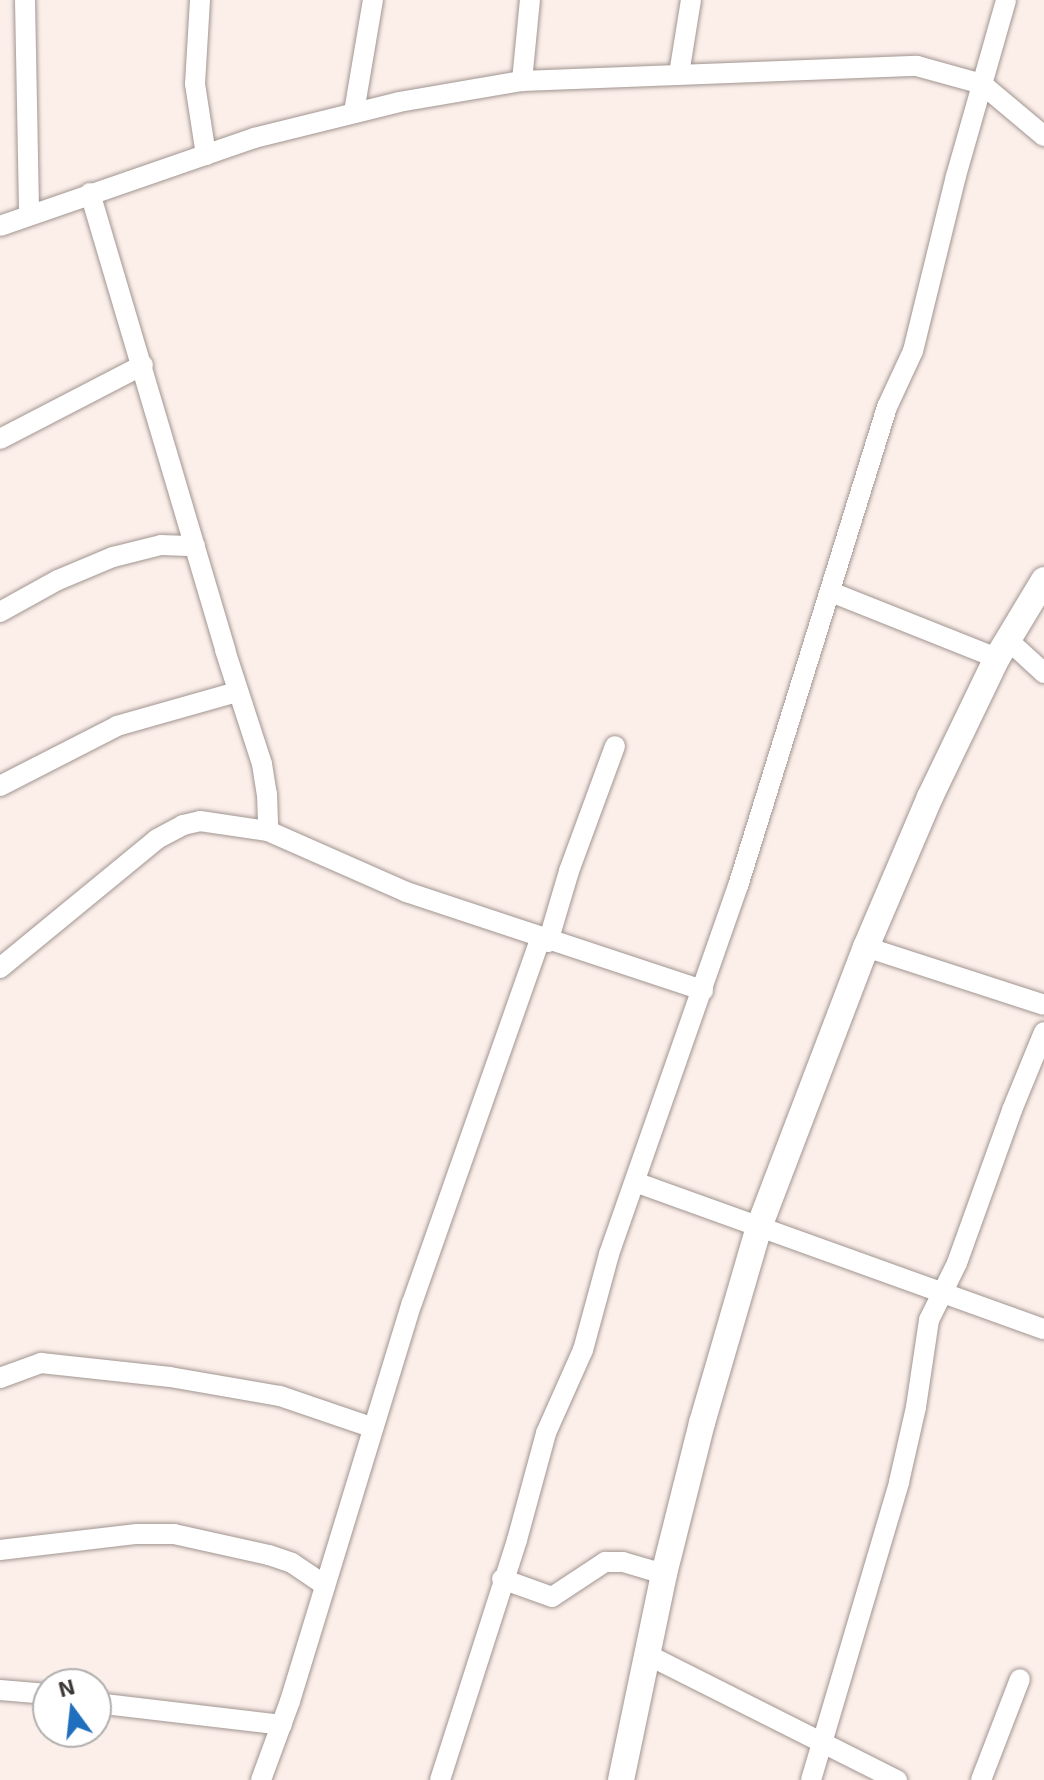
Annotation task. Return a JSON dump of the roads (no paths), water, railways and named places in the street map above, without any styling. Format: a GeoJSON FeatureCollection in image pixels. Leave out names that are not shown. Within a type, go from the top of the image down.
{"type":"FeatureCollection","features":[{"type":"Feature","properties":{"kind":"main road"},"geometry":{"type":"LineString","coordinates":[[621,1780],[664,1574],[702,1423],[759,1227],[866,947],[930,797],[1002,649],[1044,580]]}},
{"type":"Feature","properties":{"kind":"street"},"geometry":{"type":"LineString","coordinates":[[25,0],[29,215]]}},
{"type":"Feature","properties":{"kind":"street"},"geometry":{"type":"LineString","coordinates":[[200,0],[195,84],[206,155]]}},
{"type":"Feature","properties":{"kind":"street"},"geometry":{"type":"LineString","coordinates":[[354,112],[373,0]]}},
{"type":"Feature","properties":{"kind":"street"},"geometry":{"type":"LineString","coordinates":[[522,81],[530,0]]}},
{"type":"Feature","properties":{"kind":"street"},"geometry":{"type":"LineString","coordinates":[[679,74],[691,0]]}},
{"type":"Feature","properties":{"kind":"street"},"geometry":{"type":"LineString","coordinates":[[440,1780],[517,1540],[546,1433],[583,1350],[609,1254],[703,990],[887,407],[913,351],[1006,0]]}},
{"type":"Feature","properties":{"kind":"street"},"geometry":{"type":"LineString","coordinates":[[0,226],[206,155],[354,112],[522,81],[719,75],[893,64],[942,70],[982,84],[1044,136]]}},
{"type":"Feature","properties":{"kind":"street"},"geometry":{"type":"LineString","coordinates":[[90,193],[237,692],[266,778],[268,831]]}},
{"type":"Feature","properties":{"kind":"street"},"geometry":{"type":"LineString","coordinates":[[0,439],[143,365]]}},
{"type":"Feature","properties":{"kind":"street"},"geometry":{"type":"LineString","coordinates":[[0,612],[58,580],[113,557],[161,545],[195,546]]}},
{"type":"Feature","properties":{"kind":"street"},"geometry":{"type":"LineString","coordinates":[[831,592],[1002,649],[1044,673]]}},
{"type":"Feature","properties":{"kind":"street"},"geometry":{"type":"LineString","coordinates":[[0,786],[117,726],[237,692]]}},
{"type":"Feature","properties":{"kind":"street"},"geometry":{"type":"LineString","coordinates":[[261,1780],[282,1725],[371,1427],[615,746]]}},
{"type":"Feature","properties":{"kind":"street"},"geometry":{"type":"LineString","coordinates":[[0,968],[169,831],[200,821],[268,831],[381,882],[544,941],[703,990]]}},
{"type":"Feature","properties":{"kind":"street"},"geometry":{"type":"LineString","coordinates":[[866,947],[1044,1004]]}},
{"type":"Feature","properties":{"kind":"street"},"geometry":{"type":"LineString","coordinates":[[811,1780],[820,1741],[886,1533],[916,1407],[929,1320],[957,1263],[1016,1099],[1044,1032]]}},
{"type":"Feature","properties":{"kind":"street"},"geometry":{"type":"LineString","coordinates":[[635,1182],[1044,1329]]}},
{"type":"Feature","properties":{"kind":"street"},"geometry":{"type":"LineString","coordinates":[[0,1378],[41,1363],[170,1377],[280,1396],[371,1427]]}},
{"type":"Feature","properties":{"kind":"street"},"geometry":{"type":"LineString","coordinates":[[0,1550],[137,1534],[174,1534],[269,1555],[292,1563],[325,1585]]}},
{"type":"Feature","properties":{"kind":"street"},"geometry":{"type":"LineString","coordinates":[[502,1579],[552,1597],[605,1562],[623,1562],[664,1574]]}},
{"type":"Feature","properties":{"kind":"street"},"geometry":{"type":"LineString","coordinates":[[648,1655],[897,1780]]}},
{"type":"Feature","properties":{"kind":"street"},"geometry":{"type":"LineString","coordinates":[[981,1780],[1020,1679]]}},
{"type":"Feature","properties":{"kind":"street"},"geometry":{"type":"LineString","coordinates":[[0,1690],[32,1693]]}},
{"type":"Feature","properties":{"kind":"street"},"geometry":{"type":"LineString","coordinates":[[112,1705],[282,1725]]}}]}
